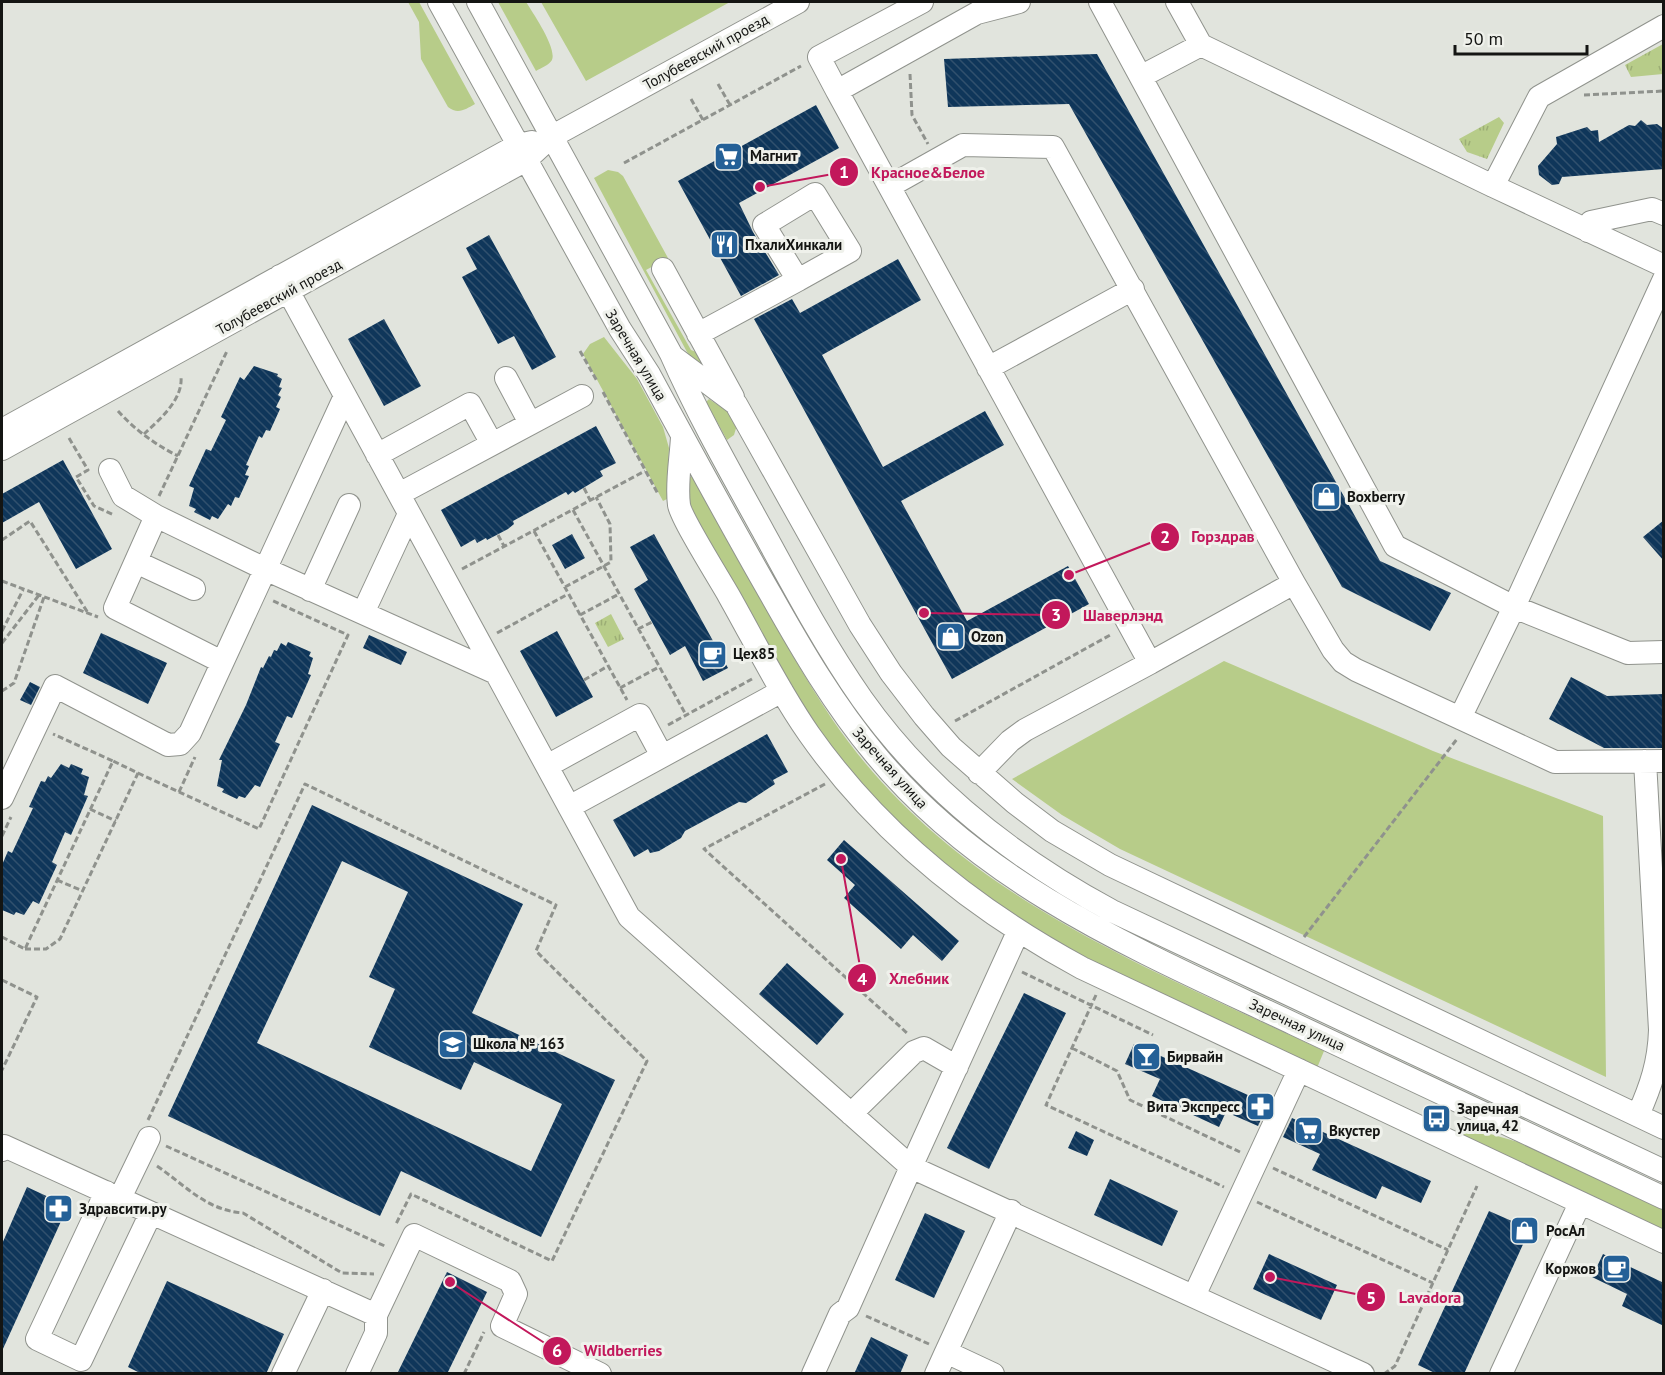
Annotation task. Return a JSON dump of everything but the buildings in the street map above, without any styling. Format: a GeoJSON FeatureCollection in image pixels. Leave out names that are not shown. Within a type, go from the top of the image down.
{"type":"FeatureCollection","features":[{"type":"Feature","properties":{"kind":"street","name":"Заречная улица"},"geometry":{"type":"LineString","coordinates":[[439,2],[808,660],[843,713],[908,791],[979,855],[1055,907],[1664,1198]]}},
{"type":"Feature","properties":{"kind":"street","name":"Заречная улица"},"geometry":{"type":"LineString","coordinates":[[478,2],[671,354],[693,404],[828,647],[863,699],[924,773],[994,837],[1066,886],[1112,911],[1664,1171]]}},
{"type":"Feature","properties":{"kind":"street","name":"Толубеевский проезд"},"geometry":{"type":"LineString","coordinates":[[2,430],[284,284],[798,2]]}},
{"type":"Feature","properties":{"kind":"street"},"geometry":{"type":"LineString","coordinates":[[922,2],[819,57],[1150,663]]}},
{"type":"Feature","properties":{"kind":"street"},"geometry":{"type":"LineString","coordinates":[[837,91],[909,51],[974,7],[1008,2]]}},
{"type":"Feature","properties":{"kind":"street"},"geometry":{"type":"LineString","coordinates":[[1100,2],[1395,546],[1514,607],[1629,653],[1664,652]]}},
{"type":"Feature","properties":{"kind":"street"},"geometry":{"type":"LineString","coordinates":[[1177,2],[1201,45],[1664,266]]}},
{"type":"Feature","properties":{"kind":"street"},"geometry":{"type":"LineString","coordinates":[[1493,186],[1539,97],[1664,26]]}},
{"type":"Feature","properties":{"kind":"street"},"geometry":{"type":"LineString","coordinates":[[1142,76],[1201,45]]}},
{"type":"Feature","properties":{"kind":"street"},"geometry":{"type":"LineString","coordinates":[[890,186],[963,145],[1053,147],[1294,583],[1342,662],[1555,762],[1654,761],[1659,923],[1659,1058],[1653,1080],[1638,1115]]}},
{"type":"Feature","properties":{"kind":"street"},"geometry":{"type":"LineString","coordinates":[[1588,231],[1592,222],[1652,208],[1664,213]]}},
{"type":"Feature","properties":{"kind":"street"},"geometry":{"type":"LineString","coordinates":[[663,269],[860,625],[891,673],[951,747],[979,773],[1052,831],[1110,865],[1664,1128]]}},
{"type":"Feature","properties":{"kind":"street"},"geometry":{"type":"LineString","coordinates":[[1460,718],[1514,607],[1664,279]]}},
{"type":"Feature","properties":{"kind":"street"},"geometry":{"type":"LineString","coordinates":[[698,334],[798,280]]}},
{"type":"Feature","properties":{"kind":"street","name":"Толубеевский проезд"},"geometry":{"type":"LineString","coordinates":[[2,449],[284,284]]}},
{"type":"Feature","properties":{"kind":"street"},"geometry":{"type":"LineString","coordinates":[[284,284],[629,917],[911,1167],[1363,1374]]}},
{"type":"Feature","properties":{"kind":"street"},"geometry":{"type":"LineString","coordinates":[[988,368],[1133,289]]}},
{"type":"Feature","properties":{"kind":"street"},"geometry":{"type":"LineString","coordinates":[[671,354],[736,404]]}},
{"type":"Feature","properties":{"kind":"street"},"geometry":{"type":"LineString","coordinates":[[506,378],[530,423]]}},
{"type":"Feature","properties":{"kind":"street"},"geometry":{"type":"LineString","coordinates":[[6,807],[55,686],[168,745],[180,744],[190,733],[345,396]]}},
{"type":"Feature","properties":{"kind":"street"},"geometry":{"type":"LineString","coordinates":[[363,613],[404,504],[492,444],[582,396]]}},
{"type":"Feature","properties":{"kind":"street"},"geometry":{"type":"LineString","coordinates":[[377,455],[470,404],[492,444]]}},
{"type":"Feature","properties":{"kind":"street"},"geometry":{"type":"LineString","coordinates":[[682,435],[679,506],[782,691],[809,734],[854,791],[940,876],[1018,932],[1082,969],[1664,1242]]}},
{"type":"Feature","properties":{"kind":"street"},"geometry":{"type":"LineString","coordinates":[[110,470],[123,496],[156,516],[310,590],[496,673]]}},
{"type":"Feature","properties":{"kind":"street"},"geometry":{"type":"LineString","coordinates":[[310,590],[349,505]]}},
{"type":"Feature","properties":{"kind":"street"},"geometry":{"type":"LineString","coordinates":[[156,516],[115,608],[222,662]]}},
{"type":"Feature","properties":{"kind":"street"},"geometry":{"type":"LineString","coordinates":[[136,562],[194,589]]}},
{"type":"Feature","properties":{"kind":"street"},"geometry":{"type":"LineString","coordinates":[[979,773],[1010,741],[1025,730],[1294,583]]}},
{"type":"Feature","properties":{"kind":"street"},"geometry":{"type":"LineString","coordinates":[[569,807],[782,691]]}},
{"type":"Feature","properties":{"kind":"street"},"geometry":{"type":"LineString","coordinates":[[547,766],[640,715],[662,756]]}},
{"type":"Feature","properties":{"kind":"street"},"geometry":{"type":"LineString","coordinates":[[813,1374],[840,1314],[848,1308],[1018,932]]}},
{"type":"Feature","properties":{"kind":"street"},"geometry":{"type":"LineString","coordinates":[[851,1114],[914,1052],[924,1048],[957,1067]]}},
{"type":"Feature","properties":{"kind":"street"},"geometry":{"type":"LineString","coordinates":[[1194,1296],[1299,1070]]}},
{"type":"Feature","properties":{"kind":"street"},"geometry":{"type":"LineString","coordinates":[[149,1138],[138,1159],[113,1195],[37,1339],[81,1360],[151,1213]]}},
{"type":"Feature","properties":{"kind":"street"},"geometry":{"type":"LineString","coordinates":[[2,1150],[3,1146],[376,1315]]}},
{"type":"Feature","properties":{"kind":"street"},"geometry":{"type":"LineString","coordinates":[[1501,1374],[1580,1203]]}},
{"type":"Feature","properties":{"kind":"street"},"geometry":{"type":"LineString","coordinates":[[936,1374],[1011,1211]]}},
{"type":"Feature","properties":{"kind":"street"},"geometry":{"type":"LineString","coordinates":[[357,1374],[376,1333],[376,1315],[393,1280],[395,1251],[414,1235],[510,1281],[516,1294],[502,1326],[600,1374]]}},
{"type":"Feature","properties":{"kind":"street"},"geometry":{"type":"LineString","coordinates":[[284,1374],[323,1290]]}},
{"type":"Feature","properties":{"kind":"street"},"geometry":{"type":"LineString","coordinates":[[946,1352],[993,1374]]}},
{"type":"Feature","properties":{"kind":"path"},"geometry":{"type":"LineString","coordinates":[[909,51],[912,115],[936,160]]}},
{"type":"Feature","properties":{"kind":"path"},"geometry":{"type":"LineString","coordinates":[[624,163],[819,57]]}},
{"type":"Feature","properties":{"kind":"path"},"geometry":{"type":"LineString","coordinates":[[718,84],[730,105]]}},
{"type":"Feature","properties":{"kind":"path"},"geometry":{"type":"LineString","coordinates":[[1573,96],[1664,91]]}},
{"type":"Feature","properties":{"kind":"path"},"geometry":{"type":"LineString","coordinates":[[691,99],[703,120]]}},
{"type":"Feature","properties":{"kind":"path"},"geometry":{"type":"LineString","coordinates":[[156,516],[155,506],[227,351]]}},
{"type":"Feature","properties":{"kind":"path"},"geometry":{"type":"LineString","coordinates":[[144,434],[174,401],[182,385],[181,377]]}},
{"type":"Feature","properties":{"kind":"path"},"geometry":{"type":"LineString","coordinates":[[118,411],[144,434],[178,456]]}},
{"type":"Feature","properties":{"kind":"path"},"geometry":{"type":"LineString","coordinates":[[69,438],[88,470],[76,477],[94,506],[122,520]]}},
{"type":"Feature","properties":{"kind":"path"},"geometry":{"type":"LineString","coordinates":[[471,565],[645,471]]}},
{"type":"Feature","properties":{"kind":"path"},"geometry":{"type":"LineString","coordinates":[[584,488],[590,500]]}},
{"type":"Feature","properties":{"kind":"path"},"geometry":{"type":"LineString","coordinates":[[565,587],[612,562],[610,524],[596,497]]}},
{"type":"Feature","properties":{"kind":"path"},"geometry":{"type":"LineString","coordinates":[[573,510],[686,715]]}},
{"type":"Feature","properties":{"kind":"path"},"geometry":{"type":"LineString","coordinates":[[2,540],[30,521],[88,613]]}},
{"type":"Feature","properties":{"kind":"path"},"geometry":{"type":"LineString","coordinates":[[534,531],[628,702]]}},
{"type":"Feature","properties":{"kind":"path"},"geometry":{"type":"LineString","coordinates":[[498,535],[504,546]]}},
{"type":"Feature","properties":{"kind":"path"},"geometry":{"type":"LineString","coordinates":[[2,581],[109,621],[115,608]]}},
{"type":"Feature","properties":{"kind":"path"},"geometry":{"type":"LineString","coordinates":[[2,630],[23,589]]}},
{"type":"Feature","properties":{"kind":"path"},"geometry":{"type":"LineString","coordinates":[[480,642],[568,594]]}},
{"type":"Feature","properties":{"kind":"path"},"geometry":{"type":"LineString","coordinates":[[580,615],[619,594]]}},
{"type":"Feature","properties":{"kind":"path"},"geometry":{"type":"LineString","coordinates":[[2,643],[42,596]]}},
{"type":"Feature","properties":{"kind":"path"},"geometry":{"type":"LineString","coordinates":[[2,691],[15,682],[42,596]]}},
{"type":"Feature","properties":{"kind":"path"},"geometry":{"type":"LineString","coordinates":[[50,732],[259,829],[348,635],[268,599]]}},
{"type":"Feature","properties":{"kind":"path"},"geometry":{"type":"LineString","coordinates":[[638,629],[652,622]]}},
{"type":"Feature","properties":{"kind":"path"},"geometry":{"type":"LineString","coordinates":[[949,725],[1129,624]]}},
{"type":"Feature","properties":{"kind":"path"},"geometry":{"type":"LineString","coordinates":[[584,680],[608,666]]}},
{"type":"Feature","properties":{"kind":"path"},"geometry":{"type":"LineString","coordinates":[[620,688],[659,667]]}},
{"type":"Feature","properties":{"kind":"path"},"geometry":{"type":"LineString","coordinates":[[651,734],[759,675]]}},
{"type":"Feature","properties":{"kind":"path"},"geometry":{"type":"LineString","coordinates":[[1301,941],[1457,742],[1460,718]]}},
{"type":"Feature","properties":{"kind":"path"},"geometry":{"type":"LineString","coordinates":[[180,792],[199,749]]}},
{"type":"Feature","properties":{"kind":"path"},"geometry":{"type":"LineString","coordinates":[[25,949],[113,761]]}},
{"type":"Feature","properties":{"kind":"path"},"geometry":{"type":"LineString","coordinates":[[2,938],[25,949],[46,949],[60,939],[138,773]]}},
{"type":"Feature","properties":{"kind":"path"},"geometry":{"type":"LineString","coordinates":[[833,780],[704,849],[924,1048]]}},
{"type":"Feature","properties":{"kind":"path"},"geometry":{"type":"LineString","coordinates":[[395,1251],[149,1138],[144,1128],[305,784],[556,905],[536,951],[647,1061],[552,1261],[411,1194],[396,1226]]}},
{"type":"Feature","properties":{"kind":"path"},"geometry":{"type":"LineString","coordinates":[[2,836],[6,807]]}},
{"type":"Feature","properties":{"kind":"path"},"geometry":{"type":"LineString","coordinates":[[90,809],[116,821]]}},
{"type":"Feature","properties":{"kind":"path"},"geometry":{"type":"LineString","coordinates":[[57,880],[83,891]]}},
{"type":"Feature","properties":{"kind":"path"},"geometry":{"type":"LineString","coordinates":[[1004,964],[1153,1035]]}},
{"type":"Feature","properties":{"kind":"path"},"geometry":{"type":"LineString","coordinates":[[2,980],[37,997],[2,1070]]}},
{"type":"Feature","properties":{"kind":"path"},"geometry":{"type":"LineString","coordinates":[[1100,987],[1046,1105],[1433,1283]]}},
{"type":"Feature","properties":{"kind":"path"},"geometry":{"type":"LineString","coordinates":[[138,1159],[158,1166],[195,1197],[225,1212],[243,1213],[342,1273],[372,1274],[393,1280]]}},
{"type":"Feature","properties":{"kind":"path"},"geometry":{"type":"LineString","coordinates":[[1384,1374],[1395,1366],[1477,1186]]}},
{"type":"Feature","properties":{"kind":"path"},"geometry":{"type":"LineString","coordinates":[[391,1236],[395,1251]]}},
{"type":"Feature","properties":{"kind":"path"},"geometry":{"type":"LineString","coordinates":[[848,1308],[946,1352]]}},
{"type":"Feature","properties":{"kind":"path"},"geometry":{"type":"LineString","coordinates":[[464,1374],[485,1332],[502,1326]]}},
{"type":"Feature","properties":{"kind":"green space"},"geometry":{"type":"Polygon","coordinates":[[[408,2],[419,2],[475,104],[459,111],[448,107],[421,59],[419,22],[408,2]]]}},
{"type":"Feature","properties":{"kind":"green space"},"geometry":{"type":"Polygon","coordinates":[[[498,2],[526,2],[551,47],[553,55],[549,63],[536,71],[498,2]]]}},
{"type":"Feature","properties":{"kind":"green space"},"geometry":{"type":"Polygon","coordinates":[[[541,2],[730,2],[586,81],[541,2]]]}},
{"type":"Feature","properties":{"kind":"green space"},"geometry":{"type":"Polygon","coordinates":[[[1663,44],[1663,74],[1631,77],[1625,65],[1663,44]]]}},
{"type":"Feature","properties":{"kind":"green space"},"geometry":{"type":"Polygon","coordinates":[[[1499,117],[1504,123],[1487,159],[1467,152],[1459,139],[1499,117]]]}},
{"type":"Feature","properties":{"kind":"green space"},"geometry":{"type":"Polygon","coordinates":[[[608,170],[618,172],[623,176],[668,258],[646,270],[691,350],[699,353],[712,370],[695,364],[687,352],[594,178],[608,170]]]}},
{"type":"Feature","properties":{"kind":"green space"},"geometry":{"type":"Polygon","coordinates":[[[604,337],[637,379],[663,427],[669,448],[667,499],[663,501],[583,354],[590,344],[604,337]]]}},
{"type":"Feature","properties":{"kind":"green space"},"geometry":{"type":"Polygon","coordinates":[[[709,399],[727,411],[737,425],[734,435],[727,440],[706,402],[709,399]]]}},
{"type":"Feature","properties":{"kind":"green space"},"geometry":{"type":"Polygon","coordinates":[[[692,476],[708,498],[779,632],[832,719],[880,780],[933,832],[992,878],[1054,918],[1119,954],[1324,1051],[1317,1068],[1087,960],[996,906],[885,813],[818,734],[690,509],[689,478],[692,476]]]}},
{"type":"Feature","properties":{"kind":"green space"},"geometry":{"type":"Polygon","coordinates":[[[611,614],[624,639],[608,647],[595,623],[611,614]]]}},
{"type":"Feature","properties":{"kind":"green space"},"geometry":{"type":"Polygon","coordinates":[[[1224,661],[1433,751],[1603,816],[1606,1077],[1120,849],[1062,815],[1012,779],[1224,661]]]}},
{"type":"Feature","properties":{"kind":"green space"},"geometry":{"type":"Polygon","coordinates":[[[1466,1127],[1518,1142],[1663,1210],[1663,1231],[1462,1136],[1466,1127]]]}},
{"type":"Feature","properties":{"kind":"place","name":"Магнит"},"geometry":{"type":"Point","coordinates":[729,156]}},
{"type":"Feature","properties":{"kind":"place","name":"Красное&Белое"},"geometry":{"type":"Point","coordinates":[760,187]}},
{"type":"Feature","properties":{"kind":"place","name":"ПхалиХинкали"},"geometry":{"type":"Point","coordinates":[724,245]}},
{"type":"Feature","properties":{"kind":"place","name":"Boxberry"},"geometry":{"type":"Point","coordinates":[1326,497]}},
{"type":"Feature","properties":{"kind":"place","name":"Горздрав"},"geometry":{"type":"Point","coordinates":[1069,575]}},
{"type":"Feature","properties":{"kind":"place","name":"Шаверлэнд"},"geometry":{"type":"Point","coordinates":[924,613]}},
{"type":"Feature","properties":{"kind":"place","name":"Ozon"},"geometry":{"type":"Point","coordinates":[950,637]}},
{"type":"Feature","properties":{"kind":"place","name":"Цех85"},"geometry":{"type":"Point","coordinates":[712,654]}},
{"type":"Feature","properties":{"kind":"place","name":"Хлебник"},"geometry":{"type":"Point","coordinates":[841,859]}},
{"type":"Feature","properties":{"kind":"place","name":"Школа № 163"},"geometry":{"type":"Point","coordinates":[452,1044]}},
{"type":"Feature","properties":{"kind":"place","name":"Бирвайн"},"geometry":{"type":"Point","coordinates":[1146,1057]}},
{"type":"Feature","properties":{"kind":"place","name":"Вита Экспресс"},"geometry":{"type":"Point","coordinates":[1261,1107]}},
{"type":"Feature","properties":{"kind":"place","name":"Заречная улица, 42"},"geometry":{"type":"Point","coordinates":[1436,1118]}},
{"type":"Feature","properties":{"kind":"place","name":"Вкустер"},"geometry":{"type":"Point","coordinates":[1308,1131]}},
{"type":"Feature","properties":{"kind":"place","name":"Здравсити.ру"},"geometry":{"type":"Point","coordinates":[58,1209]}},
{"type":"Feature","properties":{"kind":"place","name":"РосАл"},"geometry":{"type":"Point","coordinates":[1525,1231]}},
{"type":"Feature","properties":{"kind":"place","name":"Коржов"},"geometry":{"type":"Point","coordinates":[1617,1269]}},
{"type":"Feature","properties":{"kind":"place","name":"Lavadora"},"geometry":{"type":"Point","coordinates":[1270,1277]}},
{"type":"Feature","properties":{"kind":"place","name":"Wildberries"},"geometry":{"type":"Point","coordinates":[450,1282]}}]}
